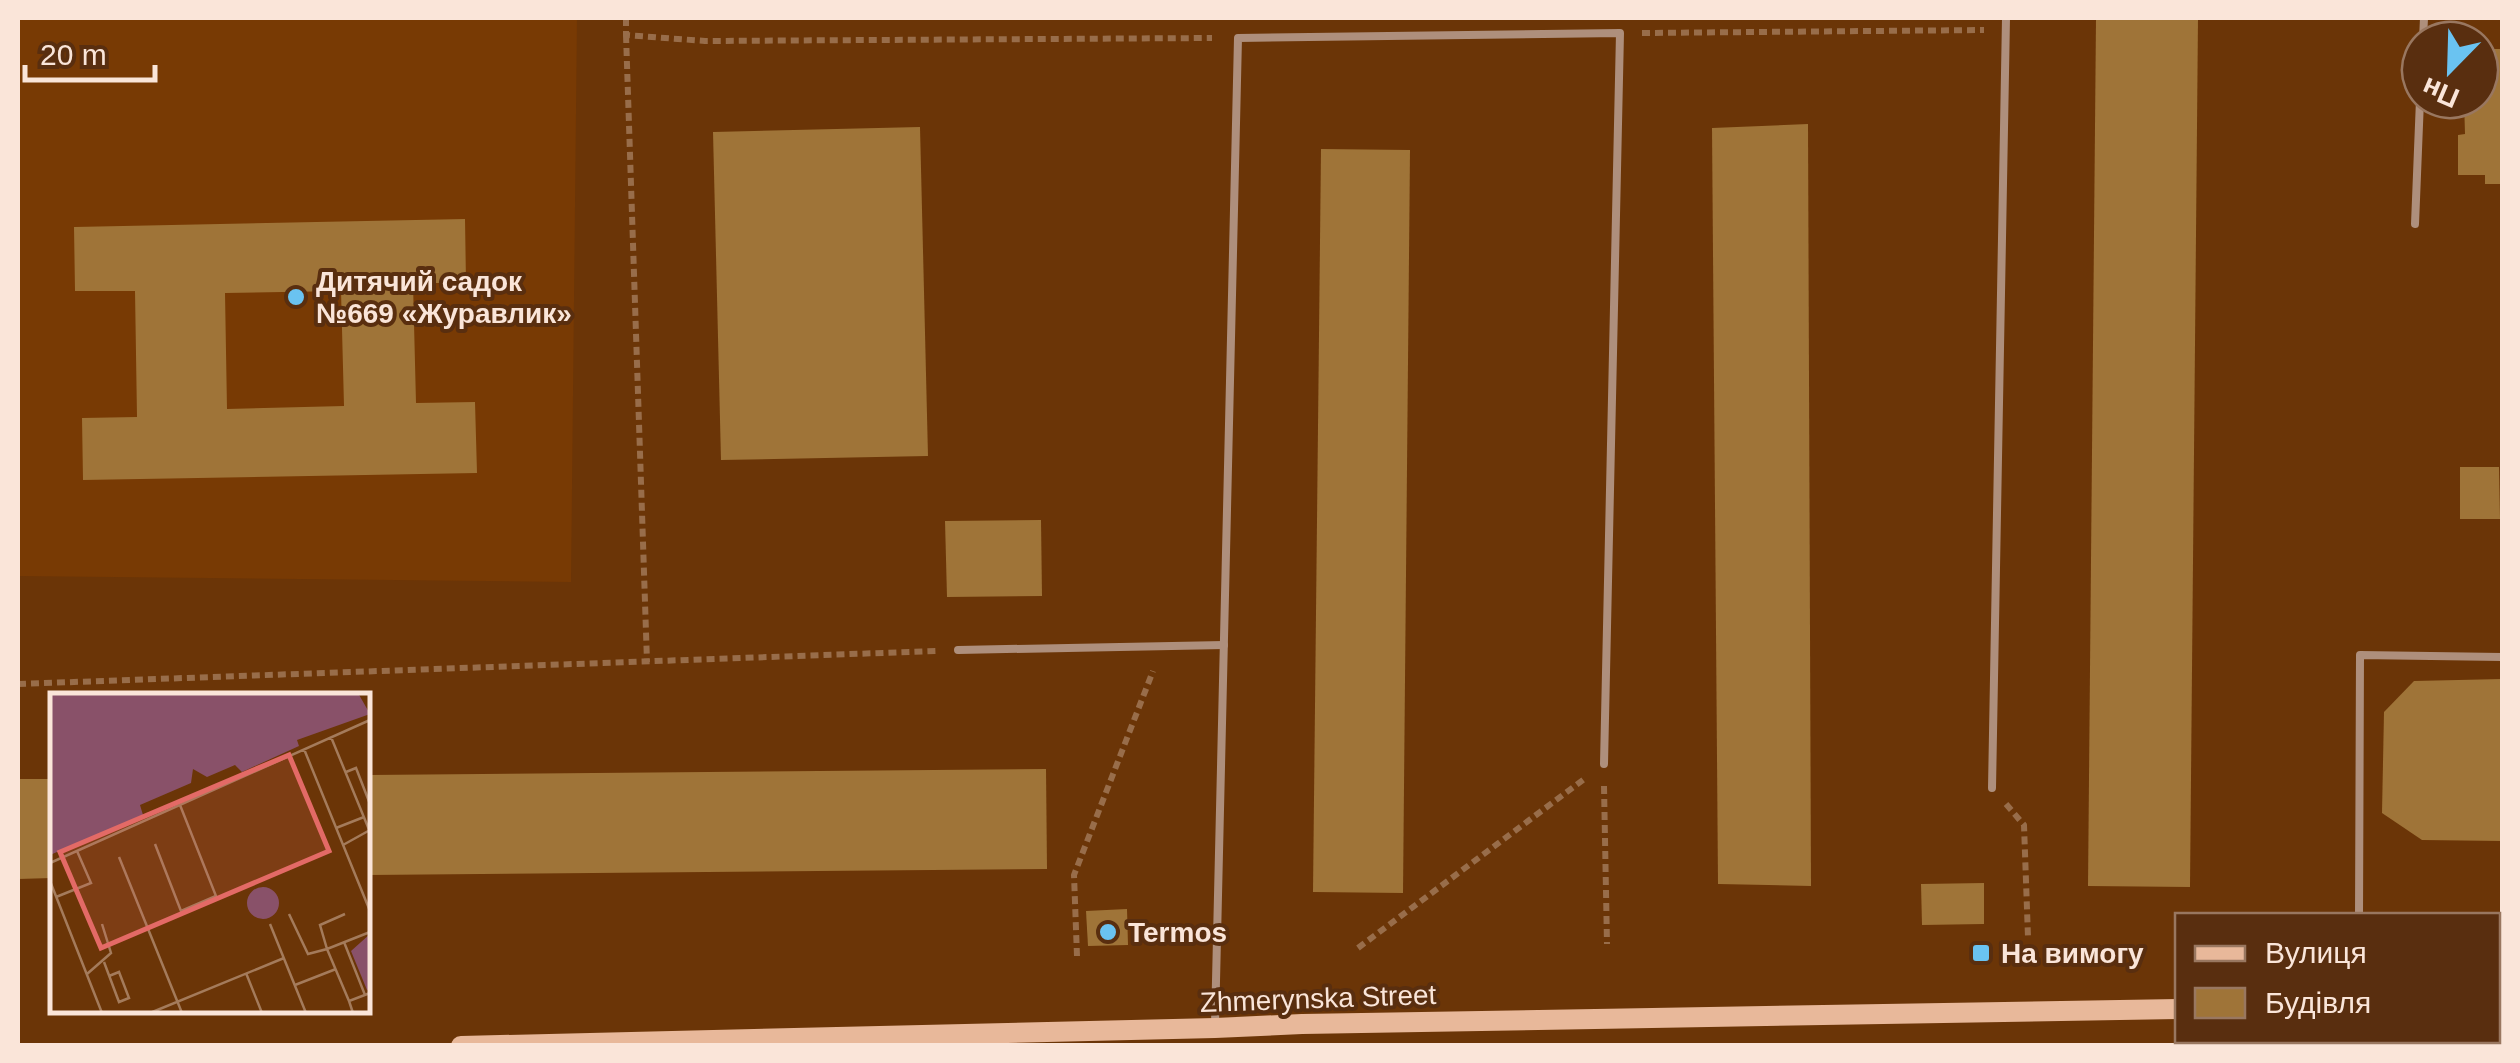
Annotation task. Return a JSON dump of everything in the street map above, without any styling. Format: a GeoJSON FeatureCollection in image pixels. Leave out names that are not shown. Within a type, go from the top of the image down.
{"type":"FeatureCollection","features":[{"type":"Feature","properties":{"kind":"main road","name":"Zhmerynska Street"},"geometry":{"type":"LineString","coordinates":[[461,1046],[1322,1023],[2175,1009]]}},
{"type":"Feature","properties":{"kind":"lane"},"geometry":{"type":"LineString","coordinates":[[1992,788],[2006,18]]}},
{"type":"Feature","properties":{"kind":"lane"},"geometry":{"type":"LineString","coordinates":[[1215,1028],[1238,38],[1620,33],[1604,764]]}},
{"type":"Feature","properties":{"kind":"lane"},"geometry":{"type":"LineString","coordinates":[[2414,224],[2419,120]]}},
{"type":"Feature","properties":{"kind":"lane"},"geometry":{"type":"LineString","coordinates":[[958,650],[1224,645]]}},
{"type":"Feature","properties":{"kind":"lane"},"geometry":{"type":"LineString","coordinates":[[2360,913],[2360,655],[2502,657]]}},
{"type":"Feature","properties":{"kind":"path"},"geometry":{"type":"LineString","coordinates":[[626,18],[647,662]]}},
{"type":"Feature","properties":{"kind":"path"},"geometry":{"type":"LineString","coordinates":[[1620,33],[2006,30]]}},
{"type":"Feature","properties":{"kind":"path"},"geometry":{"type":"LineString","coordinates":[[626,35],[705,40],[1238,38]]}},
{"type":"Feature","properties":{"kind":"path"},"geometry":{"type":"LineString","coordinates":[[1077,956],[1074,875],[1162,646]]}},
{"type":"Feature","properties":{"kind":"path"},"geometry":{"type":"LineString","coordinates":[[18,684],[958,650]]}},
{"type":"Feature","properties":{"kind":"path"},"geometry":{"type":"LineString","coordinates":[[1604,764],[1608,944]]}},
{"type":"Feature","properties":{"kind":"path"},"geometry":{"type":"LineString","coordinates":[[1358,948],[1604,764]]}},
{"type":"Feature","properties":{"kind":"path"},"geometry":{"type":"LineString","coordinates":[[1992,788],[2024,825],[2028,936]]}},
{"type":"Feature","properties":{"kind":"shaded area","name":"Дитячий садок №669 «Журавлик»"},"geometry":{"type":"Polygon","coordinates":[[[18,18],[577,18],[571,582],[18,576],[18,18]]]}},
{"type":"Feature","properties":{"kind":"building"},"geometry":{"type":"Polygon","coordinates":[[[2096,18],[2198,18],[2190,887],[2088,886],[2096,18]]]}},
{"type":"Feature","properties":{"kind":"building"},"geometry":{"type":"Polygon","coordinates":[[[2502,49],[2502,184],[2485,184],[2485,175],[2458,175],[2458,135],[2465,134],[2465,120],[2500,120],[2502,49]]]}},
{"type":"Feature","properties":{"kind":"building"},"geometry":{"type":"Polygon","coordinates":[[[1808,124],[1811,886],[1718,884],[1712,128],[1808,124]]]}},
{"type":"Feature","properties":{"kind":"building"},"geometry":{"type":"Polygon","coordinates":[[[920,127],[928,456],[721,460],[713,132],[920,127]]]}},
{"type":"Feature","properties":{"kind":"building"},"geometry":{"type":"Polygon","coordinates":[[[1321,149],[1410,150],[1403,893],[1313,892],[1321,149]]]}},
{"type":"Feature","properties":{"kind":"building"},"geometry":{"type":"Polygon","coordinates":[[[465,219],[466,283],[413,283],[416,403],[475,402],[477,473],[83,480],[82,418],[137,417],[135,291],[75,291],[74,227],[465,219]],[[341,291],[225,293],[227,409],[344,406],[341,291]]]}},
{"type":"Feature","properties":{"kind":"building"},"geometry":{"type":"Polygon","coordinates":[[[2460,467],[2499,467],[2500,519],[2460,519],[2460,467]]]}},
{"type":"Feature","properties":{"kind":"building"},"geometry":{"type":"Polygon","coordinates":[[[1041,520],[1042,596],[947,597],[945,521],[1041,520]]]}},
{"type":"Feature","properties":{"kind":"building"},"geometry":{"type":"Polygon","coordinates":[[[2502,679],[2502,841],[2422,840],[2382,813],[2384,712],[2414,681],[2502,679]]]}},
{"type":"Feature","properties":{"kind":"building"},"geometry":{"type":"Polygon","coordinates":[[[1046,769],[1047,869],[370,875],[370,775],[1046,769]]]}},
{"type":"Feature","properties":{"kind":"building"},"geometry":{"type":"Polygon","coordinates":[[[18,779],[50,779],[50,878],[18,879],[18,779]]]}},
{"type":"Feature","properties":{"kind":"building"},"geometry":{"type":"Polygon","coordinates":[[[1984,883],[1984,924],[1922,925],[1921,884],[1984,883]]]}},
{"type":"Feature","properties":{"kind":"building"},"geometry":{"type":"Polygon","coordinates":[[[1127,909],[1128,945],[1088,946],[1086,911],[1127,909]]]}},
{"type":"Feature","properties":{"kind":"place","name":"Дитячий садок №669 «Журавлик»"},"geometry":{"type":"Point","coordinates":[296,297]}},
{"type":"Feature","properties":{"kind":"place","name":"Termos"},"geometry":{"type":"Point","coordinates":[1108,932]}},
{"type":"Feature","properties":{"kind":"place","name":"На вимогу"},"geometry":{"type":"Point","coordinates":[1981,953]}}]}
